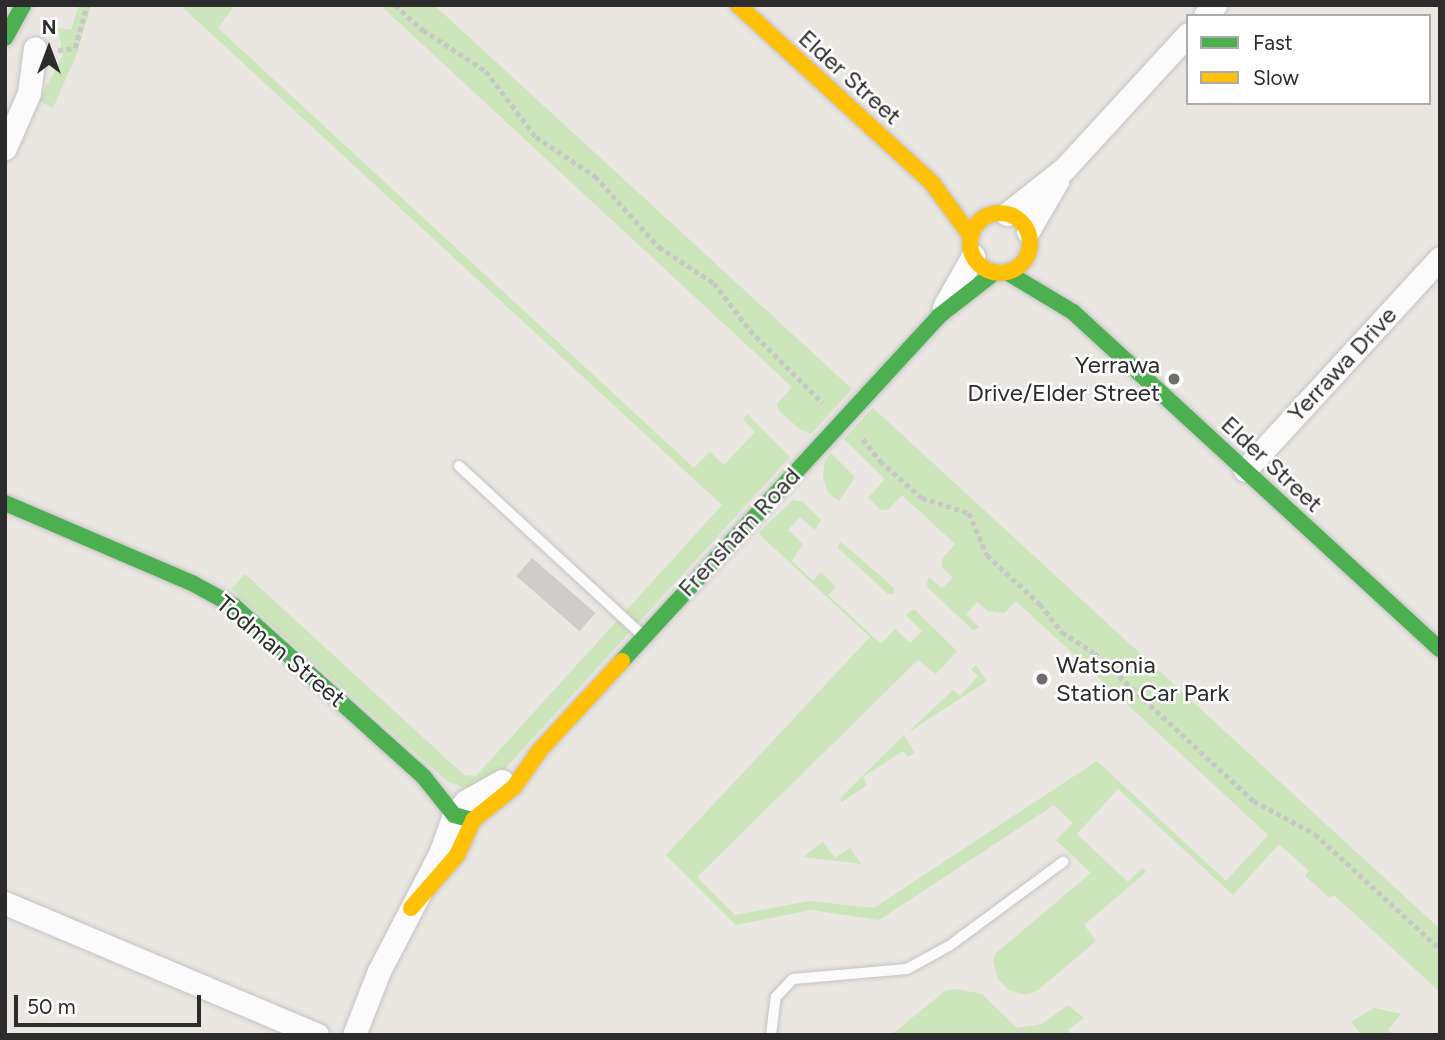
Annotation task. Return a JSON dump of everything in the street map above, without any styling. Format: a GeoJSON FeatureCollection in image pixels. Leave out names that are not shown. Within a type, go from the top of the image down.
{"type":"FeatureCollection","features":[{"type":"Feature","properties":{"kind":"main road"},"geometry":{"type":"LineString","coordinates":[[5,38],[23,5]]}},
{"type":"Feature","properties":{"kind":"main road","name":"Elder Street"},"geometry":{"type":"LineString","coordinates":[[738,5],[932,183],[972,246],[1001,273],[1073,313]]}},
{"type":"Feature","properties":{"kind":"main road","name":"Elder Street"},"geometry":{"type":"LineString","coordinates":[[932,183],[997,215],[1028,241],[1043,271],[1073,313],[1440,649]]}},
{"type":"Feature","properties":{"kind":"main road"},"geometry":{"type":"LineString","coordinates":[[972,246],[997,215]]}},
{"type":"Feature","properties":{"kind":"main road","name":"Frensham Road"},"geometry":{"type":"LineString","coordinates":[[540,750],[939,316],[1001,273],[1025,261],[1028,241]]}},
{"type":"Feature","properties":{"kind":"main road","name":"Todman Street"},"geometry":{"type":"LineString","coordinates":[[5,503],[192,583],[234,606],[423,776]]}},
{"type":"Feature","properties":{"kind":"street"},"geometry":{"type":"LineString","coordinates":[[997,215],[1063,169],[1186,36]]}},
{"type":"Feature","properties":{"kind":"street"},"geometry":{"type":"LineString","coordinates":[[5,148],[29,93],[35,48]]}},
{"type":"Feature","properties":{"kind":"street"},"geometry":{"type":"LineString","coordinates":[[1028,241],[1063,169]]}},
{"type":"Feature","properties":{"kind":"street","name":"Frensham Road"},"geometry":{"type":"LineString","coordinates":[[939,316],[972,246]]}},
{"type":"Feature","properties":{"kind":"street","name":"Yerrawa Drive"},"geometry":{"type":"LineString","coordinates":[[1245,470],[1440,258]]}},
{"type":"Feature","properties":{"kind":"street","name":"Frensham Road"},"geometry":{"type":"LineString","coordinates":[[464,812],[540,750]]}},
{"type":"Feature","properties":{"kind":"street","name":"Todman Street"},"geometry":{"type":"LineString","coordinates":[[423,776],[464,812]]}},
{"type":"Feature","properties":{"kind":"street"},"geometry":{"type":"LineString","coordinates":[[354,1035],[379,971],[464,812]]}},
{"type":"Feature","properties":{"kind":"street"},"geometry":{"type":"LineString","coordinates":[[5,903],[317,1035]]}},
{"type":"Feature","properties":{"kind":"lane"},"geometry":{"type":"LineString","coordinates":[[459,466],[643,636]]}},
{"type":"Feature","properties":{"kind":"lane"},"geometry":{"type":"LineString","coordinates":[[771,1035],[776,997],[793,979],[876,975],[908,969],[949,946],[1063,862]]}},
{"type":"Feature","properties":{"kind":"path"},"geometry":{"type":"LineString","coordinates":[[35,48],[75,48],[87,5]]}},
{"type":"Feature","properties":{"kind":"path"},"geometry":{"type":"LineString","coordinates":[[395,5],[423,30],[486,71],[528,130],[595,176],[659,247],[715,283],[750,330],[843,420],[880,461],[922,498],[969,513],[987,555],[1040,604],[1062,632],[1094,653],[1254,801],[1315,834],[1440,949]]}},
{"type":"Feature","properties":{"kind":"green space"},"geometry":{"type":"Polygon","coordinates":[[[79,5],[91,5],[77,53],[53,108],[39,101],[63,55],[58,28],[71,30],[79,5]]]}},
{"type":"Feature","properties":{"kind":"green space"},"geometry":{"type":"Polygon","coordinates":[[[180,5],[235,5],[218,28],[694,468],[710,452],[724,465],[755,432],[743,419],[747,414],[790,457],[500,774],[472,790],[448,782],[231,589],[245,574],[464,775],[476,776],[722,505],[180,5]]]}},
{"type":"Feature","properties":{"kind":"green space"},"geometry":{"type":"Polygon","coordinates":[[[380,5],[434,5],[852,389],[811,434],[801,430],[778,410],[777,404],[792,387],[380,5]]]}},
{"type":"Feature","properties":{"kind":"green space"},"geometry":{"type":"Polygon","coordinates":[[[873,408],[1440,929],[1440,992],[1334,895],[1330,898],[1305,876],[1309,871],[1279,844],[1233,895],[1118,789],[1077,834],[1128,882],[1142,868],[1146,872],[1084,925],[1096,941],[1038,990],[1025,995],[1009,990],[998,979],[993,961],[996,953],[1091,873],[1056,840],[1073,823],[1054,805],[879,920],[811,910],[736,925],[666,855],[870,637],[758,533],[793,500],[803,502],[821,520],[815,530],[800,517],[788,530],[803,544],[792,561],[813,581],[821,572],[836,587],[828,595],[881,644],[895,629],[910,643],[922,631],[906,615],[914,609],[957,651],[936,674],[918,660],[697,877],[735,915],[809,901],[874,908],[1097,761],[1226,881],[1268,835],[1016,601],[1004,613],[988,611],[977,602],[966,614],[979,627],[974,631],[926,586],[929,577],[942,588],[953,578],[942,567],[942,559],[955,544],[902,495],[888,510],[881,510],[868,498],[885,479],[844,439],[873,408]]]}},
{"type":"Feature","properties":{"kind":"green space"},"geometry":{"type":"Polygon","coordinates":[[[831,453],[855,477],[839,501],[829,494],[823,479],[825,460],[831,453]]]}},
{"type":"Feature","properties":{"kind":"green space"},"geometry":{"type":"Polygon","coordinates":[[[840,541],[894,588],[894,594],[888,594],[838,548],[840,541]]]}},
{"type":"Feature","properties":{"kind":"green space"},"geometry":{"type":"Polygon","coordinates":[[[976,665],[987,681],[906,734],[953,690],[960,696],[978,676],[971,670],[976,665]]]}},
{"type":"Feature","properties":{"kind":"green space"},"geometry":{"type":"Polygon","coordinates":[[[904,735],[915,753],[908,757],[903,751],[863,777],[867,785],[842,802],[840,798],[904,735]]]}},
{"type":"Feature","properties":{"kind":"green space"},"geometry":{"type":"Polygon","coordinates":[[[823,842],[835,858],[850,848],[861,864],[803,857],[823,842]]]}},
{"type":"Feature","properties":{"kind":"green space"},"geometry":{"type":"Polygon","coordinates":[[[957,989],[982,994],[1017,1028],[1042,1024],[1068,1005],[1084,1018],[1068,1030],[1072,1035],[891,1035],[945,991],[957,989]]]}},
{"type":"Feature","properties":{"kind":"green space"},"geometry":{"type":"Polygon","coordinates":[[[1374,1008],[1401,1014],[1388,1030],[1393,1035],[1362,1035],[1351,1022],[1374,1008]]]}},
{"type":"Feature","properties":{"kind":"building"},"geometry":{"type":"Polygon","coordinates":[[[532,558],[595,613],[580,631],[516,576],[532,558]]]}},
{"type":"Feature","properties":{"kind":"traffic: fast"},"geometry":{"type":"LineString","coordinates":[[5,38],[23,5]]}},
{"type":"Feature","properties":{"kind":"traffic: fast"},"geometry":{"type":"LineString","coordinates":[[622,661],[939,316],[994,273]]}},
{"type":"Feature","properties":{"kind":"traffic: fast"},"geometry":{"type":"LineString","coordinates":[[1008,273],[1073,312],[1440,649]]}},
{"type":"Feature","properties":{"kind":"traffic: fast"},"geometry":{"type":"LineString","coordinates":[[5,503],[192,583],[234,606],[423,776],[454,815],[473,820]]}},
{"type":"Feature","properties":{"kind":"traffic: slow"},"geometry":{"type":"LineString","coordinates":[[738,5],[932,183],[971,236]]}},
{"type":"Feature","properties":{"kind":"traffic: slow"},"geometry":{"type":"LineString","coordinates":[[1000,213],[1017,218],[1025,226],[1030,243],[1025,260],[1017,268],[1000,273],[983,268],[975,260],[970,243],[975,226],[983,218],[1000,213]]}},
{"type":"Feature","properties":{"kind":"traffic: slow"},"geometry":{"type":"LineString","coordinates":[[411,908],[457,855],[473,820],[514,787],[540,750],[622,661]]}},
{"type":"Feature","properties":{"kind":"place","name":"Yerrawa Drive/Elder Street"},"geometry":{"type":"Point","coordinates":[1174,379]}},
{"type":"Feature","properties":{"kind":"place","name":"Watsonia Station Car Park"},"geometry":{"type":"Point","coordinates":[1042,679]}}]}
